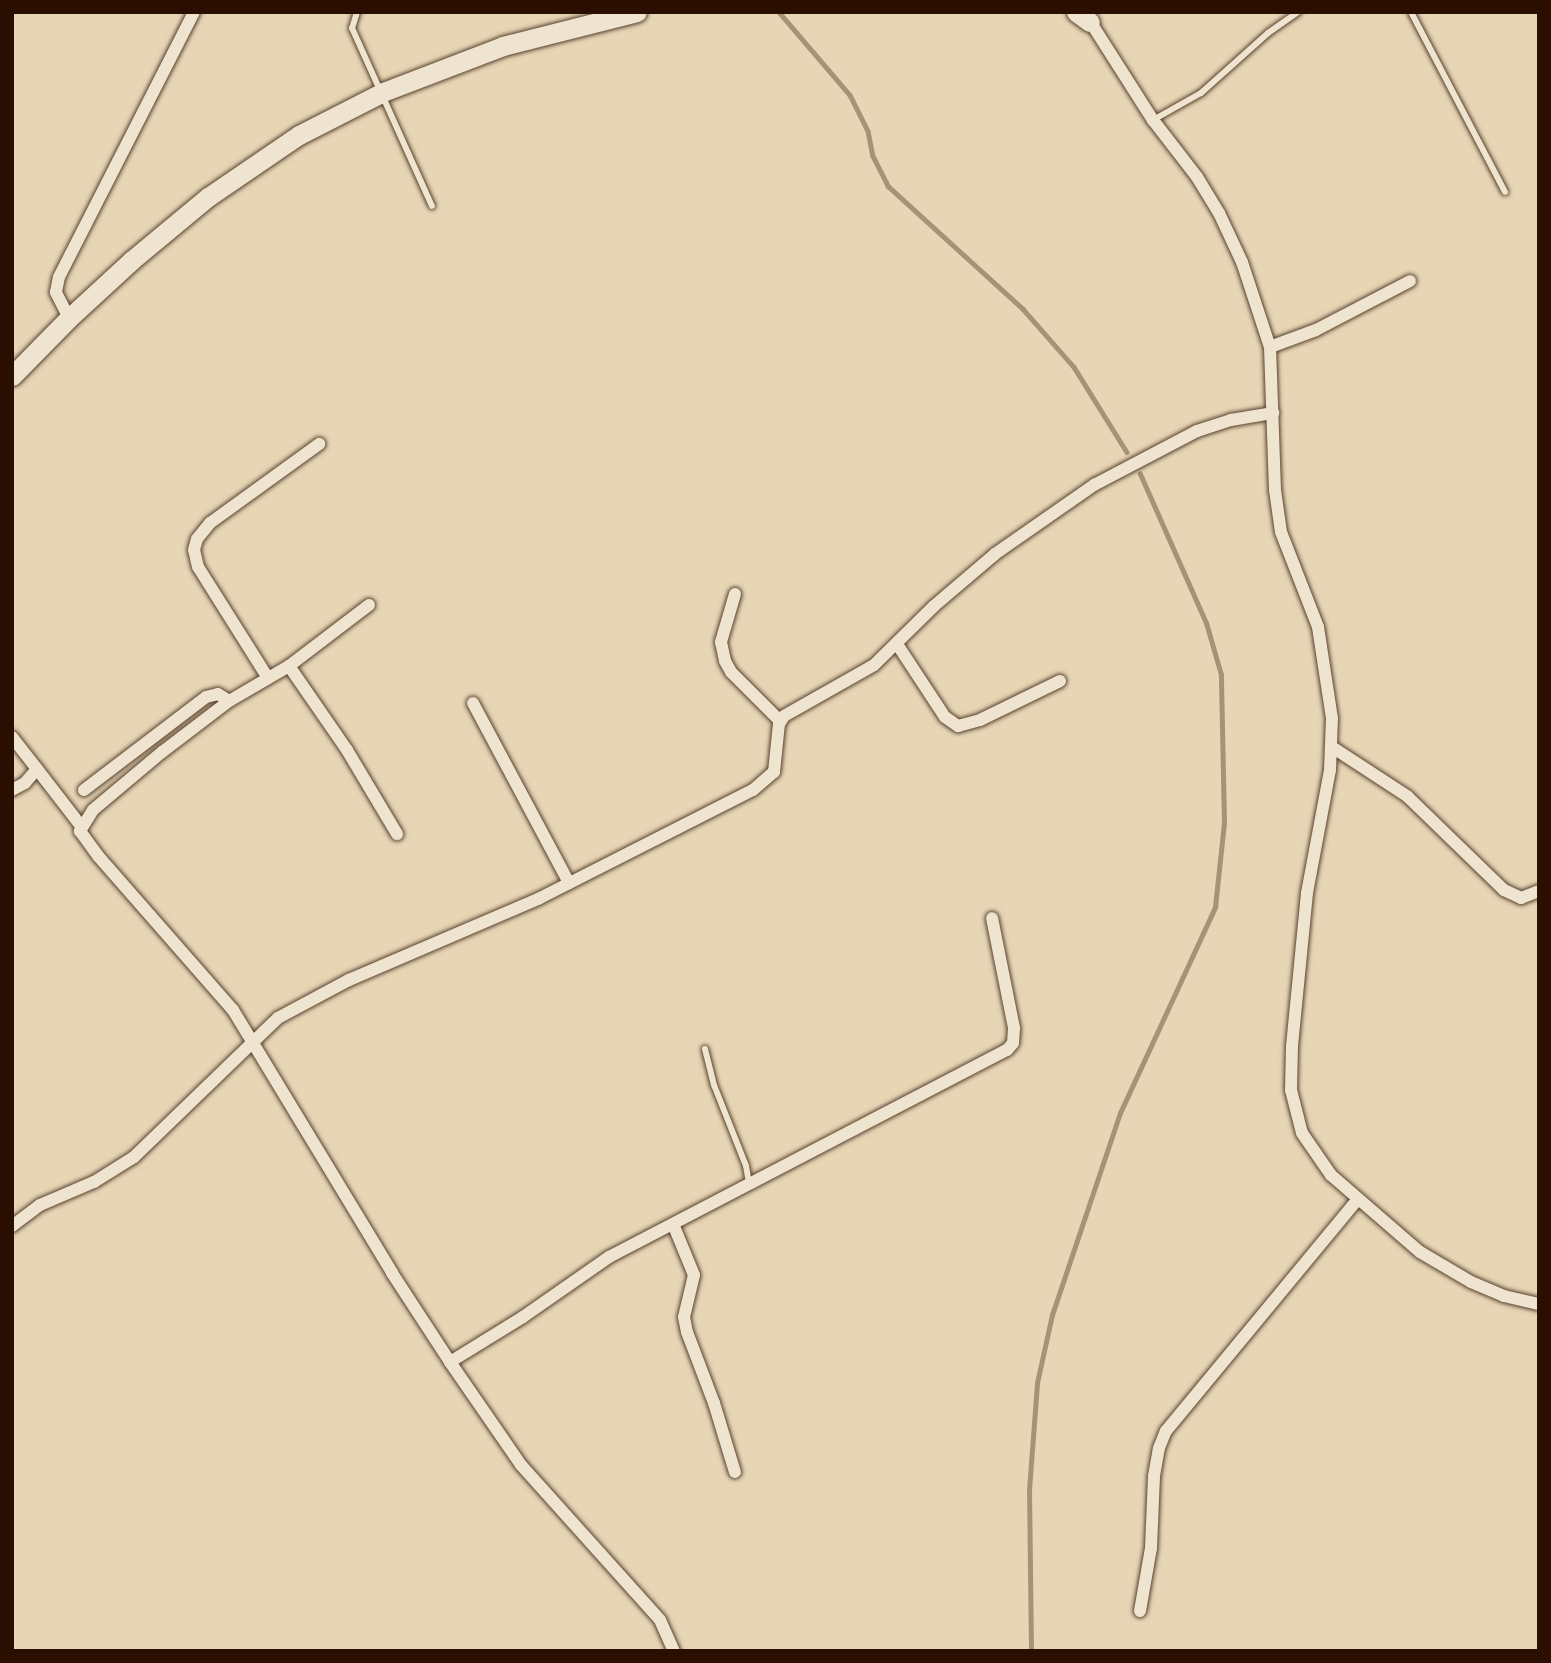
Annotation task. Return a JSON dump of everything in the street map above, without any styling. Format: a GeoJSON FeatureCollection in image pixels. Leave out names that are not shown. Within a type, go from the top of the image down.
{"type":"FeatureCollection","features":[{"type":"Feature","properties":{"kind":"main road"},"geometry":{"type":"LineString","coordinates":[[15,367],[208,197],[299,135],[383,92],[503,46],[637,12]]}},
{"type":"Feature","properties":{"kind":"street"},"geometry":{"type":"LineString","coordinates":[[69,318],[55,292],[59,277],[194,12]]}},
{"type":"Feature","properties":{"kind":"street"},"geometry":{"type":"LineString","coordinates":[[1087,17],[1153,120],[1197,177],[1231,235],[1270,347],[1275,490],[1281,532],[1318,627],[1329,688],[1332,747],[1307,893],[1292,1046],[1291,1090],[1302,1133],[1311,1149],[1357,1200],[1441,1266],[1504,1296],[1539,1304]]}},
{"type":"Feature","properties":{"kind":"street"},"geometry":{"type":"LineString","coordinates":[[1270,347],[1316,330],[1410,281]]}},
{"type":"Feature","properties":{"kind":"street"},"geometry":{"type":"LineString","coordinates":[[12,1226],[40,1205],[94,1182],[134,1157],[278,1018],[349,980],[569,883],[720,808],[770,778],[776,766],[780,721],[789,712],[874,665],[934,606],[995,554],[1094,485],[1197,431],[1231,420],[1273,413]]}},
{"type":"Feature","properties":{"kind":"street"},"geometry":{"type":"LineString","coordinates":[[268,678],[198,567],[194,550],[197,539],[210,523],[320,444]]}},
{"type":"Feature","properties":{"kind":"street"},"geometry":{"type":"LineString","coordinates":[[735,594],[721,642],[725,661],[731,671],[780,721]]}},
{"type":"Feature","properties":{"kind":"street"},"geometry":{"type":"LineString","coordinates":[[81,826],[93,810],[229,701],[289,666],[369,605]]}},
{"type":"Feature","properties":{"kind":"street"},"geometry":{"type":"LineString","coordinates":[[897,644],[944,717],[958,726],[980,720],[1060,681]]}},
{"type":"Feature","properties":{"kind":"street"},"geometry":{"type":"LineString","coordinates":[[289,666],[347,750],[397,834]]}},
{"type":"Feature","properties":{"kind":"street"},"geometry":{"type":"LineString","coordinates":[[84,790],[206,697],[218,694],[229,701]]}},
{"type":"Feature","properties":{"kind":"street"},"geometry":{"type":"LineString","coordinates":[[473,703],[569,883]]}},
{"type":"Feature","properties":{"kind":"street"},"geometry":{"type":"LineString","coordinates":[[12,737],[81,826],[86,841],[220,992],[253,1041],[286,1099],[450,1362],[521,1465],[660,1620],[674,1651]]}},
{"type":"Feature","properties":{"kind":"street"},"geometry":{"type":"LineString","coordinates":[[1332,747],[1407,796],[1504,890],[1521,898],[1539,891]]}},
{"type":"Feature","properties":{"kind":"street"},"geometry":{"type":"LineString","coordinates":[[12,790],[25,783],[37,769]]}},
{"type":"Feature","properties":{"kind":"street"},"geometry":{"type":"LineString","coordinates":[[450,1362],[523,1317],[609,1257],[1011,1047],[1014,1028],[992,918]]}},
{"type":"Feature","properties":{"kind":"street"},"geometry":{"type":"LineString","coordinates":[[1140,1611],[1149,1568],[1154,1476],[1161,1440],[1192,1397],[1357,1200]]}},
{"type":"Feature","properties":{"kind":"street"},"geometry":{"type":"LineString","coordinates":[[673,1224],[694,1275],[684,1317],[687,1332],[715,1403],[735,1472]]}},
{"type":"Feature","properties":{"kind":"lane"},"geometry":{"type":"LineString","coordinates":[[357,12],[352,28],[432,206]]}},
{"type":"Feature","properties":{"kind":"lane"},"geometry":{"type":"LineString","coordinates":[[1153,120],[1201,93],[1268,33],[1298,12]]}},
{"type":"Feature","properties":{"kind":"lane"},"geometry":{"type":"LineString","coordinates":[[1411,12],[1505,192]]}},
{"type":"Feature","properties":{"kind":"lane"},"geometry":{"type":"LineString","coordinates":[[705,1049],[749,1184]]}},
{"type":"Feature","properties":{"kind":"waterway"},"geometry":{"type":"LineString","coordinates":[[779,12],[850,95],[868,131],[873,156],[888,186],[1023,309],[1074,367],[1127,452]]}},
{"type":"Feature","properties":{"kind":"waterway"},"geometry":{"type":"LineString","coordinates":[[1031,1651],[1029,1490],[1037,1383],[1052,1315],[1120,1113],[1215,907],[1224,823],[1221,675],[1206,623],[1140,474]]}}]}
